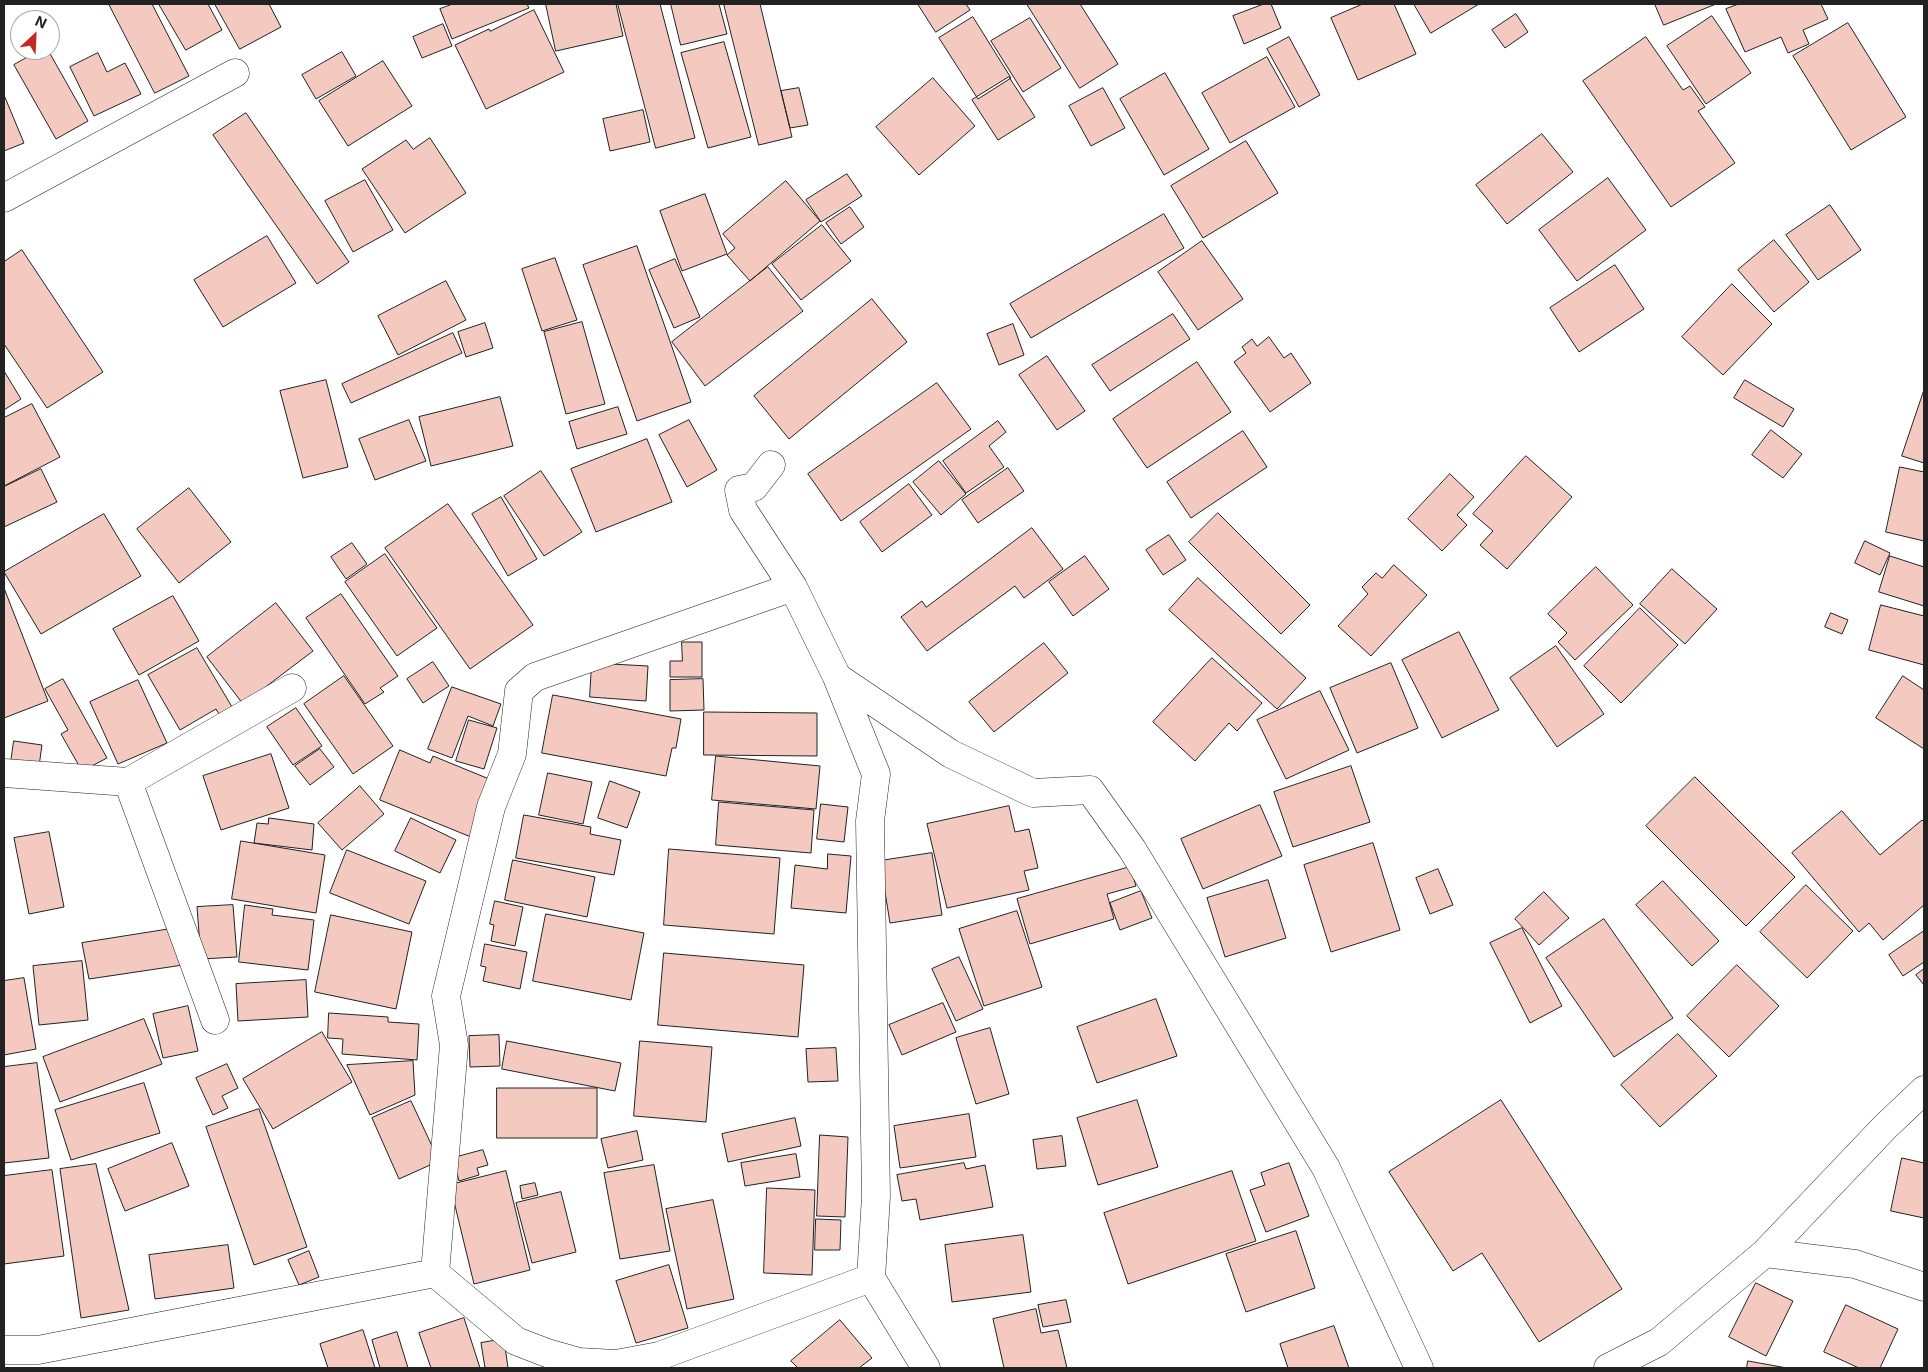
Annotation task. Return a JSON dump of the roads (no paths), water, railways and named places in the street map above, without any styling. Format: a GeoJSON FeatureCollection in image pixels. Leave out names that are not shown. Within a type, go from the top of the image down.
{"type":"FeatureCollection","features":[{"type":"Feature","properties":{"kind":"street"},"geometry":{"type":"LineString","coordinates":[[4,198],[234,73]]}},
{"type":"Feature","properties":{"kind":"street"},"geometry":{"type":"LineString","coordinates":[[771,464],[754,487],[739,490],[743,510],[793,586],[838,677],[876,774],[870,821],[876,1196],[871,1278],[926,1368]]}},
{"type":"Feature","properties":{"kind":"street"},"geometry":{"type":"LineString","coordinates":[[435,1273],[454,1045],[446,996],[491,807],[512,754],[519,691],[535,677],[793,586]]}},
{"type":"Feature","properties":{"kind":"street"},"geometry":{"type":"LineString","coordinates":[[838,677],[951,754],[1033,793],[1090,790],[1132,849],[1326,1168],[1419,1368]]}},
{"type":"Feature","properties":{"kind":"street"},"geometry":{"type":"LineString","coordinates":[[4,773],[128,782],[292,688]]}},
{"type":"Feature","properties":{"kind":"street"},"geometry":{"type":"LineString","coordinates":[[128,782],[215,1020]]}},
{"type":"Feature","properties":{"kind":"street"},"geometry":{"type":"LineString","coordinates":[[1608,1368],[1660,1342],[1764,1253],[1885,1127],[1924,1090]]}},
{"type":"Feature","properties":{"kind":"street"},"geometry":{"type":"LineString","coordinates":[[1764,1253],[1855,1264],[1924,1287]]}},
{"type":"Feature","properties":{"kind":"street"},"geometry":{"type":"LineString","coordinates":[[435,1273],[516,1341],[547,1353],[580,1362],[616,1364],[658,1356],[871,1278]]}},
{"type":"Feature","properties":{"kind":"street"},"geometry":{"type":"LineString","coordinates":[[4,1350],[38,1350],[435,1273]]}}]}
